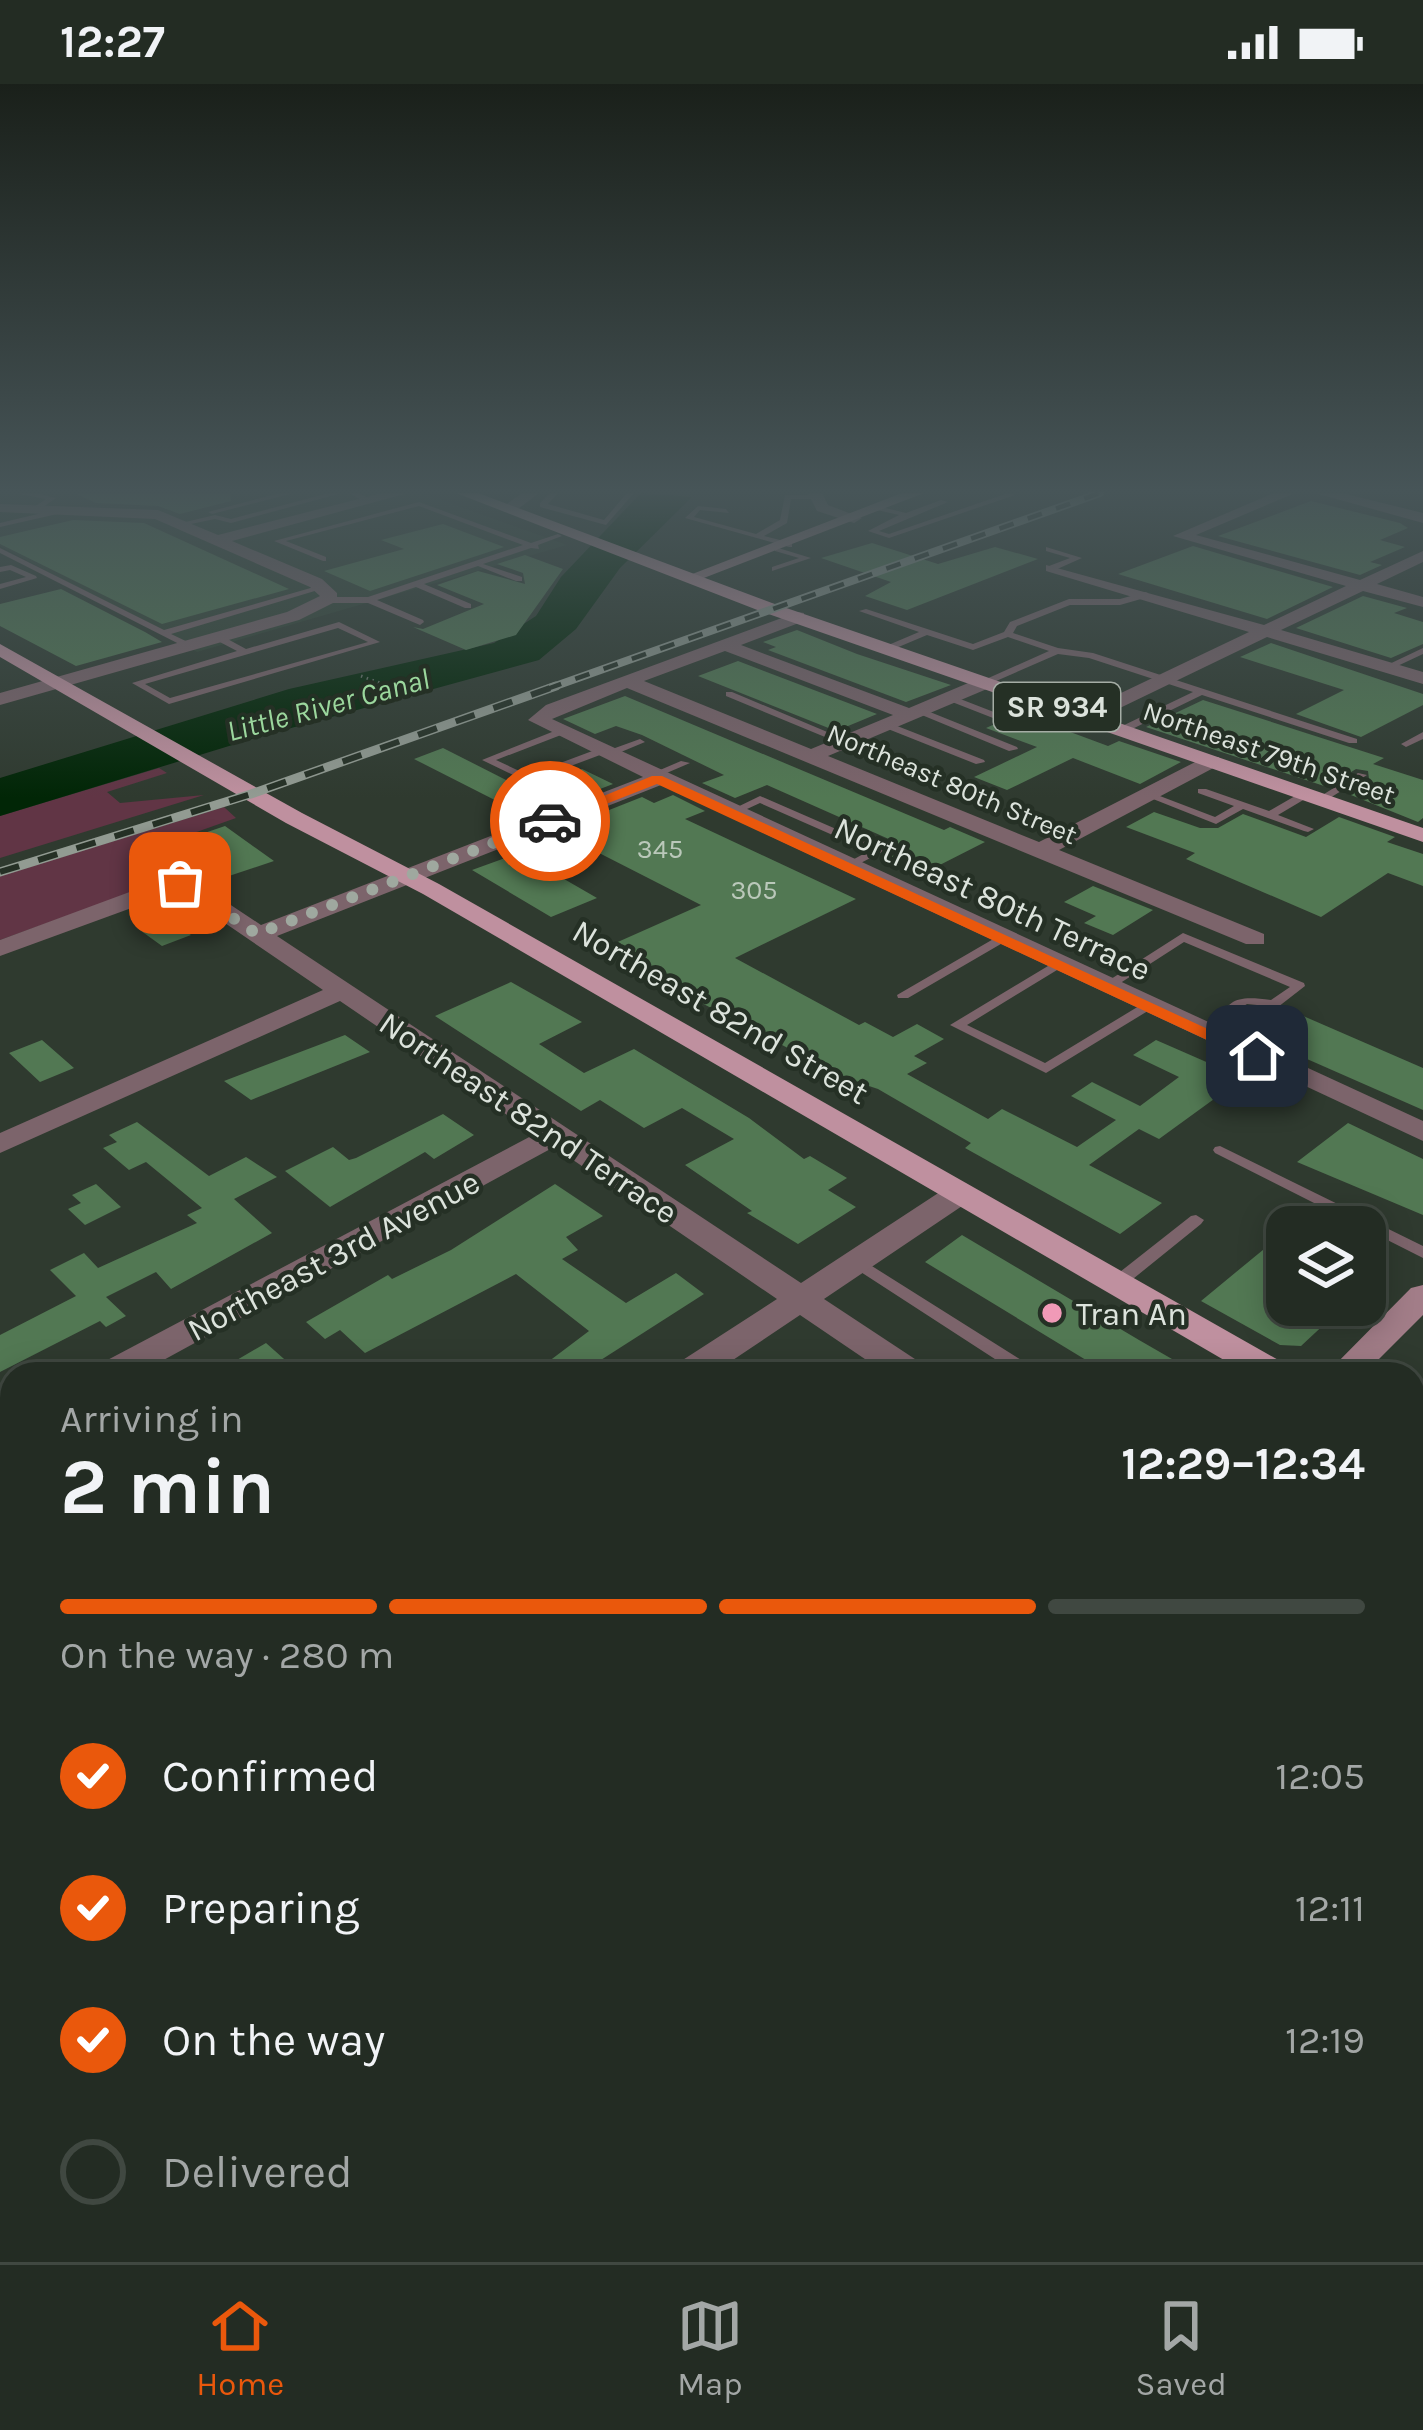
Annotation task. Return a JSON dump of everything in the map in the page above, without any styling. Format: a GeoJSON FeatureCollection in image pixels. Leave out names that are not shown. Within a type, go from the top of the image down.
{"type":"FeatureCollection","features":[{"type":"Feature","properties":{"kind":"main road","name":"Northeast 79th Street"},"geometry":{"type":"LineString","coordinates":[[736,595],[1423,836]]}},
{"type":"Feature","properties":{"kind":"main road","name":"Northeast 82nd Street"},"geometry":{"type":"LineString","coordinates":[[0,649],[192,760],[409,876],[1254,1362]]}},
{"type":"Feature","properties":{"kind":"street"},"geometry":{"type":"LineString","coordinates":[[0,698],[219,638],[328,595]]}},
{"type":"Feature","properties":{"kind":"street"},"geometry":{"type":"LineString","coordinates":[[1144,595],[1423,678]]}},
{"type":"Feature","properties":{"kind":"street"},"geometry":{"type":"LineString","coordinates":[[1086,717],[1342,595]]}},
{"type":"Feature","properties":{"kind":"street"},"geometry":{"type":"LineString","coordinates":[[548,726],[546,712],[798,617]]}},
{"type":"Feature","properties":{"kind":"street"},"geometry":{"type":"LineString","coordinates":[[725,645],[916,713]]}},
{"type":"Feature","properties":{"kind":"street","name":"Northeast 80th Street"},"geometry":{"type":"LineString","coordinates":[[627,681],[1255,939]]}},
{"type":"Feature","properties":{"kind":"street"},"geometry":{"type":"LineString","coordinates":[[814,755],[987,682]]}},
{"type":"Feature","properties":{"kind":"street","name":"Northeast 80th Terrace"},"geometry":{"type":"LineString","coordinates":[[548,726],[1423,1132]]}},
{"type":"Feature","properties":{"kind":"street"},"geometry":{"type":"LineString","coordinates":[[1040,851],[1212,761]]}},
{"type":"Feature","properties":{"kind":"street"},"geometry":{"type":"LineString","coordinates":[[257,934],[654,777]]}},
{"type":"Feature","properties":{"kind":"street","name":"Northeast 82nd Terrace"},"geometry":{"type":"LineString","coordinates":[[146,859],[895,1362]]}},
{"type":"Feature","properties":{"kind":"street"},"geometry":{"type":"LineString","coordinates":[[0,949],[180,883]]}},
{"type":"Feature","properties":{"kind":"street"},"geometry":{"type":"LineString","coordinates":[[0,1144],[342,992]]}},
{"type":"Feature","properties":{"kind":"street","name":"Northeast 3rd Avenue"},"geometry":{"type":"LineString","coordinates":[[132,1362],[556,1135]]}},
{"type":"Feature","properties":{"kind":"street"},"geometry":{"type":"LineString","coordinates":[[705,1362],[960,1193]]}},
{"type":"Feature","properties":{"kind":"street"},"geometry":{"type":"LineString","coordinates":[[1355,1362],[1423,1296]]}},
{"type":"Feature","properties":{"kind":"lane"},"geometry":{"type":"LineString","coordinates":[[88,595],[189,646]]}},
{"type":"Feature","properties":{"kind":"lane"},"geometry":{"type":"LineString","coordinates":[[164,633],[328,595],[369,600],[420,622]]}},
{"type":"Feature","properties":{"kind":"lane"},"geometry":{"type":"LineString","coordinates":[[369,600],[387,595]]}},
{"type":"Feature","properties":{"kind":"lane"},"geometry":{"type":"LineString","coordinates":[[443,595],[468,605]]}},
{"type":"Feature","properties":{"kind":"lane"},"geometry":{"type":"LineString","coordinates":[[1008,634],[1013,624],[1069,602],[1120,602],[1144,595]]}},
{"type":"Feature","properties":{"kind":"lane"},"geometry":{"type":"LineString","coordinates":[[863,611],[973,647],[1008,634],[1058,651],[1090,655],[1353,741]]}},
{"type":"Feature","properties":{"kind":"lane"},"geometry":{"type":"LineString","coordinates":[[219,638],[245,652],[338,625],[376,642],[169,701],[137,683],[245,652]]}},
{"type":"Feature","properties":{"kind":"lane"},"geometry":{"type":"LineString","coordinates":[[889,648],[927,632]]}},
{"type":"Feature","properties":{"kind":"lane"},"geometry":{"type":"LineString","coordinates":[[987,682],[1058,651]]}},
{"type":"Feature","properties":{"kind":"lane"},"geometry":{"type":"LineString","coordinates":[[1388,668],[1423,651]]}},
{"type":"Feature","properties":{"kind":"lane"},"geometry":{"type":"LineString","coordinates":[[1122,730],[1202,691]]}},
{"type":"Feature","properties":{"kind":"lane"},"geometry":{"type":"LineString","coordinates":[[729,694],[846,742]]}},
{"type":"Feature","properties":{"kind":"lane"},"geometry":{"type":"LineString","coordinates":[[1133,695],[1168,707]]}},
{"type":"Feature","properties":{"kind":"lane"},"geometry":{"type":"LineString","coordinates":[[950,698],[996,716]]}},
{"type":"Feature","properties":{"kind":"lane"},"geometry":{"type":"LineString","coordinates":[[916,713],[1013,749]]}},
{"type":"Feature","properties":{"kind":"lane"},"geometry":{"type":"LineString","coordinates":[[886,725],[980,762]]}},
{"type":"Feature","properties":{"kind":"lane"},"geometry":{"type":"LineString","coordinates":[[548,726],[487,760],[528,779],[640,742]]}},
{"type":"Feature","properties":{"kind":"lane"},"geometry":{"type":"LineString","coordinates":[[1406,744],[1423,735]]}},
{"type":"Feature","properties":{"kind":"lane"},"geometry":{"type":"LineString","coordinates":[[654,777],[685,763]]}},
{"type":"Feature","properties":{"kind":"lane"},"geometry":{"type":"LineString","coordinates":[[1270,815],[1362,775]]}},
{"type":"Feature","properties":{"kind":"lane"},"geometry":{"type":"LineString","coordinates":[[1202,790],[1308,829]]}},
{"type":"Feature","properties":{"kind":"lane"},"geometry":{"type":"LineString","coordinates":[[1148,795],[1216,821],[1243,806]]}},
{"type":"Feature","properties":{"kind":"lane"},"geometry":{"type":"LineString","coordinates":[[1106,986],[1183,937],[1299,986],[1273,1004],[1245,1000],[1215,1037]]}},
{"type":"Feature","properties":{"kind":"lane"},"geometry":{"type":"LineString","coordinates":[[903,995],[1002,938]]}},
{"type":"Feature","properties":{"kind":"lane"},"geometry":{"type":"LineString","coordinates":[[1058,964],[957,1025],[1046,1069],[1149,1006]]}},
{"type":"Feature","properties":{"kind":"lane"},"geometry":{"type":"LineString","coordinates":[[1220,1150],[1423,1253]]}},
{"type":"Feature","properties":{"kind":"lane"},"geometry":{"type":"LineString","coordinates":[[1117,1283],[1196,1220]]}},
{"type":"Feature","properties":{"kind":"lane"},"geometry":{"type":"LineString","coordinates":[[856,1261],[1012,1362]]}},
{"type":"Feature","properties":{"kind":"path"},"geometry":{"type":"LineString","coordinates":[[362,676],[415,696]]}},
{"type":"Feature","properties":{"kind":"shaded area"},"geometry":{"type":"Polygon","coordinates":[[[90,595],[395,595],[197,652],[90,595]]]}},
{"type":"Feature","properties":{"kind":"shaded area"},"geometry":{"type":"Polygon","coordinates":[[[159,768],[167,773],[107,792],[120,803],[204,795],[0,858],[0,816],[159,768]]]}},
{"type":"Feature","properties":{"kind":"shaded area"},"geometry":{"type":"Polygon","coordinates":[[[224,807],[236,818],[129,856],[158,880],[150,886],[0,940],[0,876],[224,807]]]}},
{"type":"Feature","properties":{"kind":"water","name":"Little River Canal"},"geometry":{"type":"Polygon","coordinates":[[[550,595],[601,595],[576,629],[539,660],[262,736],[0,816],[0,778],[289,689],[494,643],[536,616],[550,595]]]}},
{"type":"Feature","properties":{"kind":"building"},"geometry":{"type":"Polygon","coordinates":[[[38,595],[72,595],[162,642],[76,666],[0,626],[0,604],[38,595]]]}},
{"type":"Feature","properties":{"kind":"building"},"geometry":{"type":"Polygon","coordinates":[[[103,595],[269,595],[162,624],[103,595]]]}},
{"type":"Feature","properties":{"kind":"building"},"geometry":{"type":"Polygon","coordinates":[[[461,595],[545,595],[516,635],[466,650],[413,627],[423,629],[484,604],[461,595]]]}},
{"type":"Feature","properties":{"kind":"building"},"geometry":{"type":"Polygon","coordinates":[[[868,595],[946,595],[907,610],[868,595]]]}},
{"type":"Feature","properties":{"kind":"building"},"geometry":{"type":"Polygon","coordinates":[[[1186,595],[1317,595],[1267,619],[1186,595]]]}},
{"type":"Feature","properties":{"kind":"building"},"geometry":{"type":"Polygon","coordinates":[[[1363,596],[1407,608],[1394,613],[1423,622],[1423,644],[1391,658],[1296,628],[1363,596]]]}},
{"type":"Feature","properties":{"kind":"building"},"geometry":{"type":"Polygon","coordinates":[[[797,630],[951,685],[906,702],[768,650],[776,647],[763,642],[797,630]]]}},
{"type":"Feature","properties":{"kind":"building"},"geometry":{"type":"Polygon","coordinates":[[[1271,643],[1423,694],[1423,705],[1361,737],[1296,714],[1344,690],[1240,657],[1271,643]]]}},
{"type":"Feature","properties":{"kind":"building"},"geometry":{"type":"Polygon","coordinates":[[[738,661],[877,714],[836,731],[698,676],[738,661]]]}},
{"type":"Feature","properties":{"kind":"building"},"geometry":{"type":"Polygon","coordinates":[[[625,696],[944,830],[950,827],[985,842],[924,873],[889,857],[909,848],[767,785],[735,798],[702,783],[724,775],[642,735],[616,726],[595,734],[563,719],[625,696]]]}},
{"type":"Feature","properties":{"kind":"building"},"geometry":{"type":"Polygon","coordinates":[[[1203,700],[1384,758],[1373,764],[1423,780],[1423,818],[1418,822],[1346,793],[1369,779],[1368,771],[1356,769],[1327,787],[1146,727],[1203,700]]]}},
{"type":"Feature","properties":{"kind":"building"},"geometry":{"type":"Polygon","coordinates":[[[1019,713],[1108,746],[1119,741],[1181,762],[1140,784],[1073,758],[1007,790],[974,777],[1037,747],[986,728],[1019,713]]]}},
{"type":"Feature","properties":{"kind":"building"},"geometry":{"type":"Polygon","coordinates":[[[443,748],[528,791],[582,769],[613,784],[528,817],[414,759],[443,748]]]}},
{"type":"Feature","properties":{"kind":"building"},"geometry":{"type":"Polygon","coordinates":[[[673,795],[705,811],[685,819],[856,899],[735,958],[859,1025],[865,1022],[893,1037],[917,1024],[944,1039],[914,1056],[927,1063],[907,1074],[988,1119],[1002,1109],[1077,1147],[1116,1120],[1071,1096],[1092,1082],[1140,1106],[1179,1077],[1133,1055],[1156,1040],[1243,1078],[1159,1139],[1139,1129],[1089,1165],[1162,1203],[1120,1234],[965,1148],[971,1143],[878,1089],[845,1078],[694,999],[611,945],[701,905],[556,831],[642,797],[654,803],[673,795]]]}},
{"type":"Feature","properties":{"kind":"building"},"geometry":{"type":"Polygon","coordinates":[[[1154,812],[1200,828],[1218,828],[1243,814],[1306,837],[1339,817],[1395,837],[1387,842],[1423,854],[1423,886],[1388,873],[1321,917],[1186,859],[1195,853],[1126,827],[1154,812]]]}},
{"type":"Feature","properties":{"kind":"building"},"geometry":{"type":"Polygon","coordinates":[[[225,826],[274,861],[223,878],[175,843],[225,826]]]}},
{"type":"Feature","properties":{"kind":"building"},"geometry":{"type":"Polygon","coordinates":[[[519,853],[597,898],[551,917],[472,870],[519,853]]]}},
{"type":"Feature","properties":{"kind":"building"},"geometry":{"type":"Polygon","coordinates":[[[1093,886],[1153,910],[1113,935],[1084,923],[1096,916],[1064,902],[1093,886]]]}},
{"type":"Feature","properties":{"kind":"building"},"geometry":{"type":"Polygon","coordinates":[[[166,917],[191,935],[162,946],[137,928],[166,917]]]}},
{"type":"Feature","properties":{"kind":"building"},"geometry":{"type":"Polygon","coordinates":[[[511,982],[582,1022],[539,1044],[584,1073],[634,1049],[749,1118],[804,1159],[810,1156],[847,1178],[828,1190],[856,1207],[798,1244],[747,1213],[752,1211],[685,1165],[734,1139],[682,1108],[644,1128],[600,1100],[581,1111],[435,1016],[511,982]]]}},
{"type":"Feature","properties":{"kind":"building"},"geometry":{"type":"Polygon","coordinates":[[[1294,1012],[1423,1068],[1423,1110],[1259,1038],[1294,1012]]]}},
{"type":"Feature","properties":{"kind":"building"},"geometry":{"type":"Polygon","coordinates":[[[345,1035],[370,1052],[251,1100],[224,1081],[345,1035]]]}},
{"type":"Feature","properties":{"kind":"building"},"geometry":{"type":"Polygon","coordinates":[[[42,1040],[74,1068],[40,1082],[9,1053],[42,1040]]]}},
{"type":"Feature","properties":{"kind":"building"},"geometry":{"type":"Polygon","coordinates":[[[443,1114],[474,1135],[434,1159],[425,1152],[330,1207],[285,1171],[333,1147],[349,1160],[356,1158],[443,1114]]]}},
{"type":"Feature","properties":{"kind":"building"},"geometry":{"type":"Polygon","coordinates":[[[137,1122],[209,1176],[246,1157],[277,1177],[234,1199],[272,1233],[171,1289],[156,1272],[106,1297],[126,1316],[106,1327],[100,1321],[20,1362],[0,1362],[0,1335],[76,1296],[50,1270],[84,1253],[98,1268],[197,1223],[187,1215],[202,1208],[146,1162],[129,1170],[103,1148],[117,1142],[109,1135],[137,1122]]]}},
{"type":"Feature","properties":{"kind":"building"},"geometry":{"type":"Polygon","coordinates":[[[1348,1123],[1423,1159],[1423,1215],[1297,1162],[1348,1123]]]}},
{"type":"Feature","properties":{"kind":"building"},"geometry":{"type":"Polygon","coordinates":[[[96,1184],[121,1207],[85,1225],[68,1209],[81,1203],[72,1195],[96,1184]]]}},
{"type":"Feature","properties":{"kind":"building"},"geometry":{"type":"Polygon","coordinates":[[[555,1184],[603,1216],[566,1237],[578,1250],[562,1259],[626,1303],[676,1273],[704,1294],[598,1362],[548,1362],[589,1331],[516,1274],[365,1353],[340,1330],[325,1339],[306,1322],[388,1275],[392,1279],[451,1250],[555,1184]]]}},
{"type":"Feature","properties":{"kind":"building"},"geometry":{"type":"Polygon","coordinates":[[[962,1235],[1178,1362],[1089,1362],[925,1262],[962,1235]]]}},
{"type":"Feature","properties":{"kind":"building"},"geometry":{"type":"Polygon","coordinates":[[[1266,1247],[1266,1326],[1322,1326],[1301,1346],[1280,1345],[1201,1301],[1266,1247]]]}},
{"type":"Feature","properties":{"kind":"building"},"geometry":{"type":"Polygon","coordinates":[[[266,1343],[287,1362],[234,1362],[266,1343]]]}},
{"type":"Feature","properties":{"kind":"railway"},"geometry":{"type":"LineString","coordinates":[[547,689],[813,595]]}},
{"type":"Feature","properties":{"kind":"railway"},"geometry":{"type":"LineString","coordinates":[[0,872],[251,794],[556,686]]}},
{"type":"Feature","properties":{"kind":"way so far"},"geometry":{"type":"LineString","coordinates":[[180,883],[257,934],[550,821]]}},
{"type":"Feature","properties":{"kind":"place","name":"Tran An"},"geometry":{"type":"Point","coordinates":[1052,1313]}},
{"type":"Feature","properties":{"kind":"route"},"geometry":{"type":"LineString","coordinates":[[550,821],[657,779],[1257,1056]]}}]}
